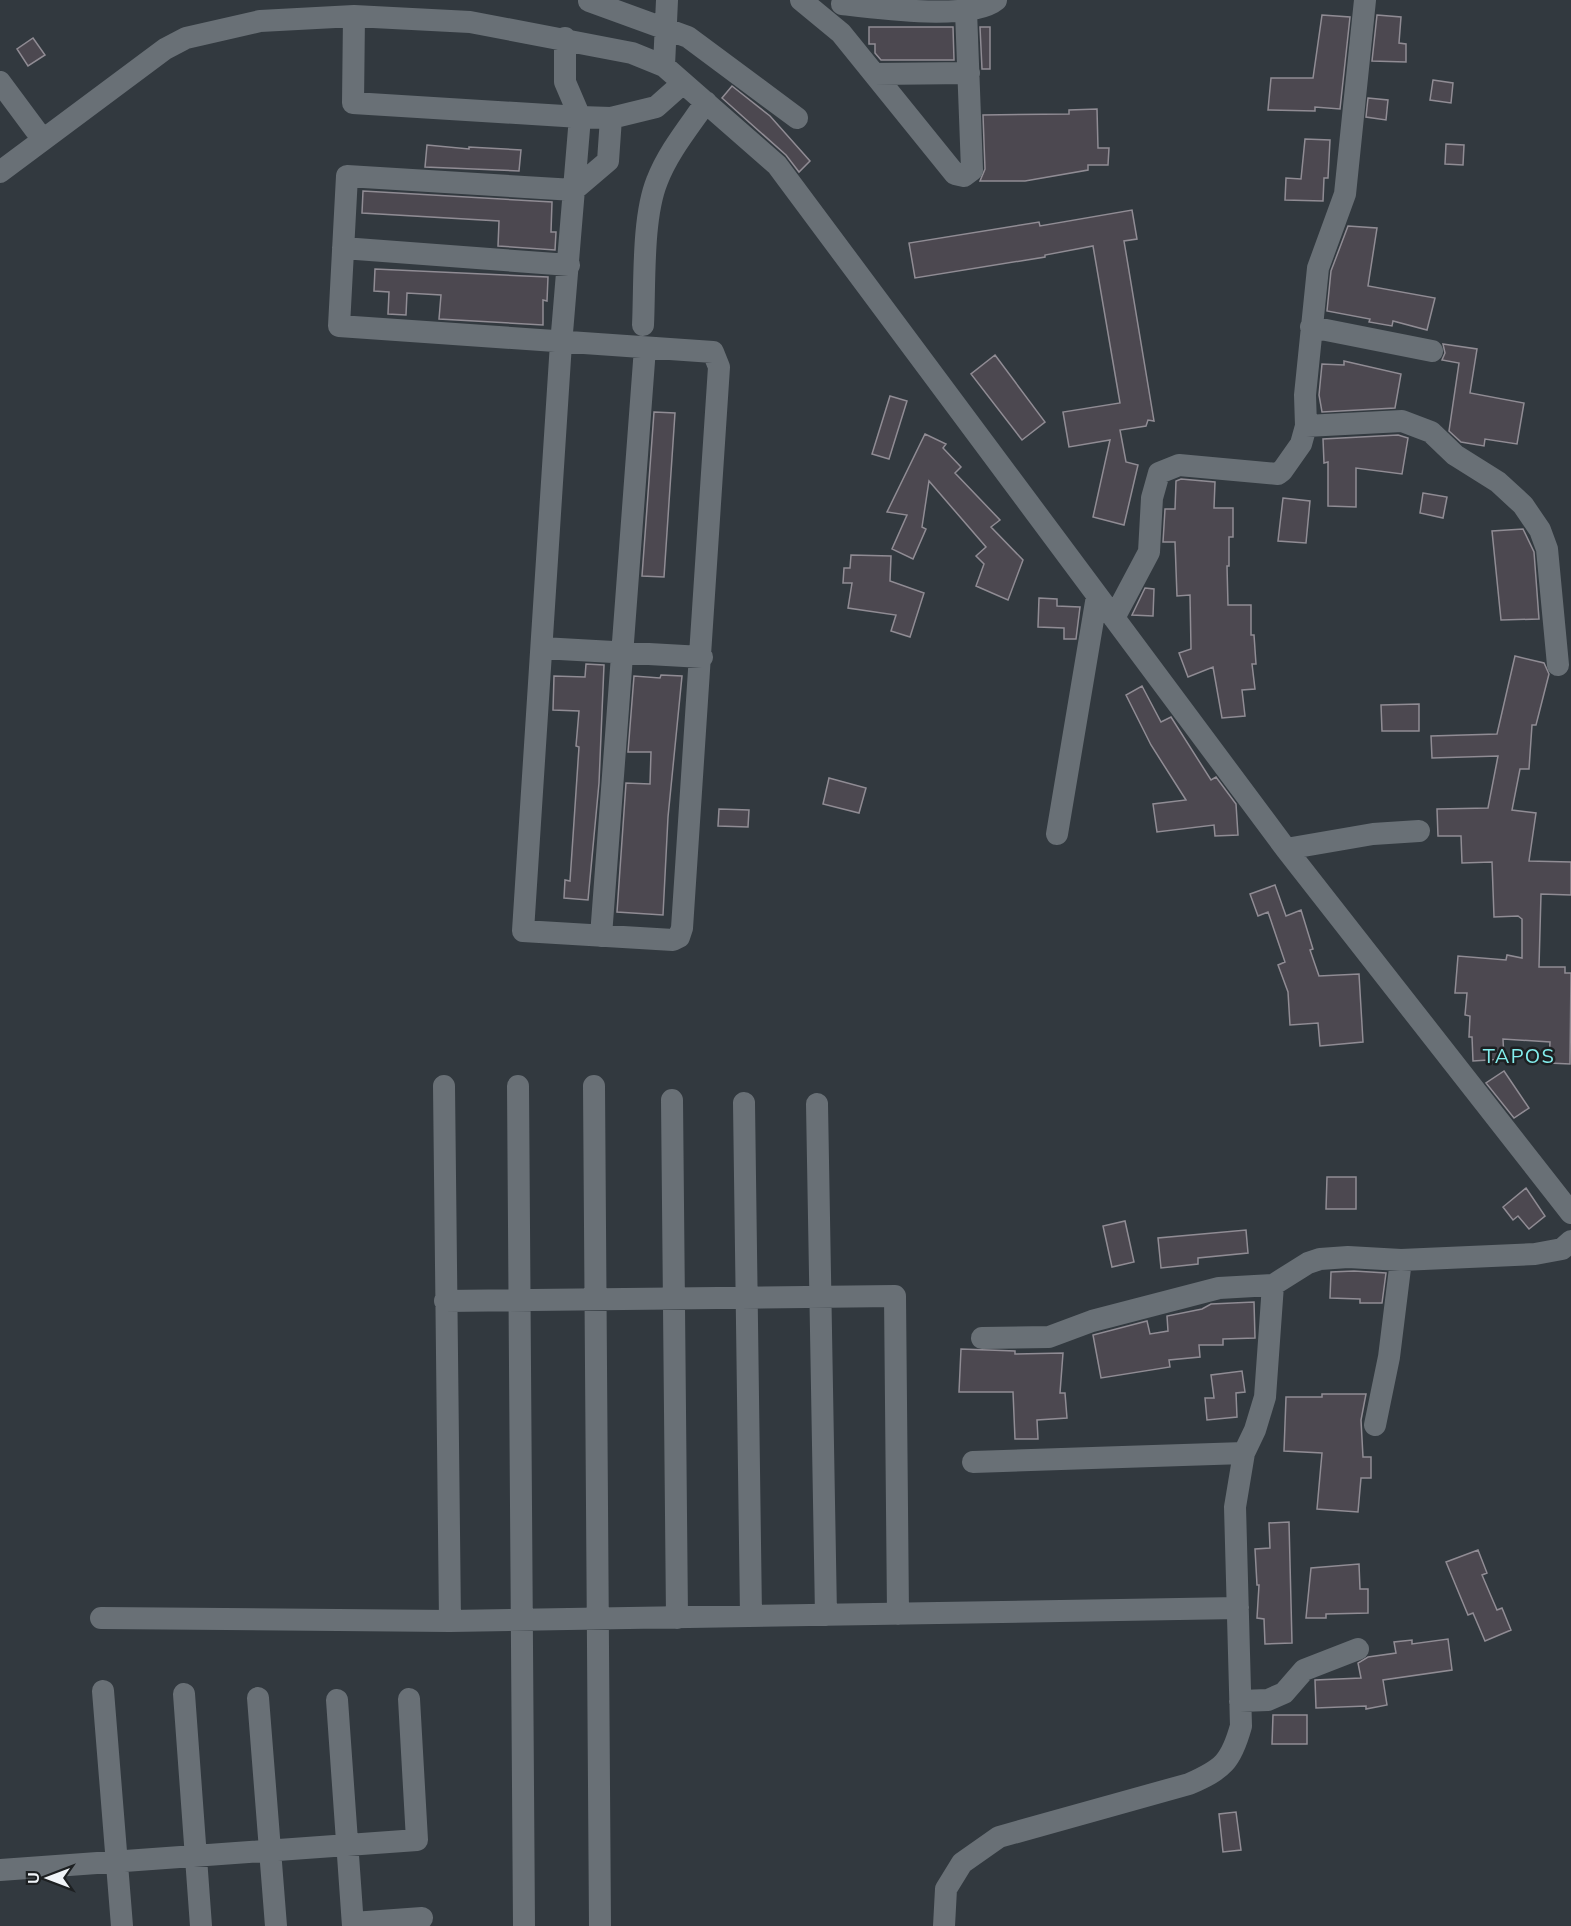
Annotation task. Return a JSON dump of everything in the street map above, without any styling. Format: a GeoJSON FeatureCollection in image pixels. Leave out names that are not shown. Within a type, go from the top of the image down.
{"type":"FeatureCollection","features":[{"type":"Feature","properties":{"kind":"street"},"geometry":{"type":"LineString","coordinates":[[664,66],[667,0]]}},
{"type":"Feature","properties":{"kind":"street"},"geometry":{"type":"LineString","coordinates":[[801,0],[841,33],[955,174],[964,176],[972,170],[966,11]]}},
{"type":"Feature","properties":{"kind":"street"},"geometry":{"type":"LineString","coordinates":[[841,33],[842,2],[879,9],[966,11],[987,7],[996,0]]}},
{"type":"Feature","properties":{"kind":"street"},"geometry":{"type":"LineString","coordinates":[[1113,618],[1149,552],[1152,498],[1160,473],[1179,465],[1278,474],[1301,444],[1306,426],[1305,395],[1317,268],[1345,194],[1365,0]]}},
{"type":"Feature","properties":{"kind":"street"},"geometry":{"type":"LineString","coordinates":[[589,1],[688,37],[797,118]]}},
{"type":"Feature","properties":{"kind":"street"},"geometry":{"type":"LineString","coordinates":[[0,172],[136,69],[186,38],[328,8],[354,16],[470,22],[565,38],[632,53],[664,66],[777,165],[1286,849],[1571,1213]]}},
{"type":"Feature","properties":{"kind":"street"},"geometry":{"type":"LineString","coordinates":[[354,16],[353,103],[611,118],[656,107],[683,83]]}},
{"type":"Feature","properties":{"kind":"street"},"geometry":{"type":"LineString","coordinates":[[565,38],[565,82],[580,117],[574,190],[569,264],[561,344],[523,931],[673,940],[679,937],[682,928],[702,657],[719,367],[713,352],[561,344],[339,326],[347,176],[574,190],[608,161],[611,118]]}},
{"type":"Feature","properties":{"kind":"street"},"geometry":{"type":"LineString","coordinates":[[874,74],[969,73]]}},
{"type":"Feature","properties":{"kind":"street"},"geometry":{"type":"LineString","coordinates":[[0,82],[43,140]]}},
{"type":"Feature","properties":{"kind":"street"},"geometry":{"type":"LineString","coordinates":[[643,325],[648,224],[656,184],[665,163],[705,102]]}},
{"type":"Feature","properties":{"kind":"street"},"geometry":{"type":"LineString","coordinates":[[343,248],[569,264]]}},
{"type":"Feature","properties":{"kind":"street"},"geometry":{"type":"LineString","coordinates":[[1311,327],[1432,351]]}},
{"type":"Feature","properties":{"kind":"street"},"geometry":{"type":"LineString","coordinates":[[601,936],[624,653],[645,348]]}},
{"type":"Feature","properties":{"kind":"street"},"geometry":{"type":"LineString","coordinates":[[1306,426],[1402,421],[1431,432],[1455,455],[1498,482],[1523,505],[1540,530],[1547,549],[1558,664]]}},
{"type":"Feature","properties":{"kind":"street"},"geometry":{"type":"LineString","coordinates":[[1058,834],[1097,596]]}},
{"type":"Feature","properties":{"kind":"street"},"geometry":{"type":"LineString","coordinates":[[542,648],[702,657]]}},
{"type":"Feature","properties":{"kind":"street"},"geometry":{"type":"LineString","coordinates":[[1286,849],[1373,834],[1419,831]]}},
{"type":"Feature","properties":{"kind":"street"},"geometry":{"type":"LineString","coordinates":[[444,1086],[444,1301],[450,1621]]}},
{"type":"Feature","properties":{"kind":"street"},"geometry":{"type":"LineString","coordinates":[[518,1086],[524,1926]]}},
{"type":"Feature","properties":{"kind":"street"},"geometry":{"type":"LineString","coordinates":[[594,1086],[600,1926]]}},
{"type":"Feature","properties":{"kind":"street"},"geometry":{"type":"LineString","coordinates":[[672,1100],[676,1298],[677,1618]]}},
{"type":"Feature","properties":{"kind":"street"},"geometry":{"type":"LineString","coordinates":[[744,1103],[752,1616]]}},
{"type":"Feature","properties":{"kind":"street"},"geometry":{"type":"LineString","coordinates":[[817,1104],[826,1615]]}},
{"type":"Feature","properties":{"kind":"street"},"geometry":{"type":"LineString","coordinates":[[982,1338],[1049,1337],[1092,1321],[1219,1288],[1274,1285],[1308,1263],[1320,1259],[1348,1257],[1401,1260],[1535,1254],[1562,1249],[1571,1241]]}},
{"type":"Feature","properties":{"kind":"street"},"geometry":{"type":"LineString","coordinates":[[1375,1425],[1389,1357],[1401,1260]]}},
{"type":"Feature","properties":{"kind":"street"},"geometry":{"type":"LineString","coordinates":[[944,1926],[946,1889],[962,1863],[999,1837],[1189,1784],[1218,1771],[1234,1751],[1240,1726],[1235,1507],[1244,1454],[1255,1430],[1265,1397],[1274,1285]]}},
{"type":"Feature","properties":{"kind":"street"},"geometry":{"type":"LineString","coordinates":[[444,1301],[895,1296],[898,1614]]}},
{"type":"Feature","properties":{"kind":"street"},"geometry":{"type":"LineString","coordinates":[[973,1462],[1244,1454]]}},
{"type":"Feature","properties":{"kind":"street"},"geometry":{"type":"LineString","coordinates":[[101,1618],[450,1621],[1238,1608]]}},
{"type":"Feature","properties":{"kind":"street"},"geometry":{"type":"LineString","coordinates":[[1240,1701],[1268,1700],[1284,1693],[1304,1670],[1358,1649]]}},
{"type":"Feature","properties":{"kind":"street"},"geometry":{"type":"LineString","coordinates":[[103,1691],[122,1926]]}},
{"type":"Feature","properties":{"kind":"street"},"geometry":{"type":"LineString","coordinates":[[184,1694],[201,1926]]}},
{"type":"Feature","properties":{"kind":"street"},"geometry":{"type":"LineString","coordinates":[[258,1698],[276,1926]]}},
{"type":"Feature","properties":{"kind":"street"},"geometry":{"type":"LineString","coordinates":[[0,1870],[417,1840],[409,1699]]}},
{"type":"Feature","properties":{"kind":"street"},"geometry":{"type":"LineString","coordinates":[[337,1700],[353,1925],[422,1918]]}},
{"type":"Feature","properties":{"kind":"building"},"geometry":{"type":"Polygon","coordinates":[[[1322,15],[1350,17],[1340,109],[1315,107],[1315,111],[1268,110],[1271,78],[1313,78],[1322,15]]]}},
{"type":"Feature","properties":{"kind":"building"},"geometry":{"type":"Polygon","coordinates":[[[1377,15],[1401,17],[1399,43],[1406,44],[1406,62],[1372,61],[1377,15]]]}},
{"type":"Feature","properties":{"kind":"building"},"geometry":{"type":"Polygon","coordinates":[[[869,27],[953,27],[954,60],[881,60],[875,53],[875,44],[869,44],[869,27]]]}},
{"type":"Feature","properties":{"kind":"building"},"geometry":{"type":"Polygon","coordinates":[[[980,27],[990,27],[990,69],[982,69],[980,27]]]}},
{"type":"Feature","properties":{"kind":"building"},"geometry":{"type":"Polygon","coordinates":[[[33,38],[45,55],[28,66],[17,49],[33,38]]]}},
{"type":"Feature","properties":{"kind":"building"},"geometry":{"type":"Polygon","coordinates":[[[1433,80],[1453,83],[1451,103],[1430,100],[1433,80]]]}},
{"type":"Feature","properties":{"kind":"building"},"geometry":{"type":"Polygon","coordinates":[[[732,86],[770,116],[810,161],[799,172],[786,155],[722,98],[732,86]]]}},
{"type":"Feature","properties":{"kind":"building"},"geometry":{"type":"Polygon","coordinates":[[[1368,98],[1388,100],[1386,120],[1366,117],[1368,98]]]}},
{"type":"Feature","properties":{"kind":"building"},"geometry":{"type":"Polygon","coordinates":[[[1097,109],[1098,148],[1109,148],[1108,165],[1088,165],[1088,170],[1025,181],[980,181],[985,169],[983,115],[1069,114],[1069,110],[1097,109]]]}},
{"type":"Feature","properties":{"kind":"building"},"geometry":{"type":"Polygon","coordinates":[[[1305,139],[1330,140],[1328,178],[1324,178],[1323,201],[1285,200],[1286,178],[1301,179],[1305,139]]]}},
{"type":"Feature","properties":{"kind":"building"},"geometry":{"type":"Polygon","coordinates":[[[1446,144],[1464,145],[1463,165],[1445,164],[1446,144]]]}},
{"type":"Feature","properties":{"kind":"building"},"geometry":{"type":"Polygon","coordinates":[[[427,145],[521,150],[519,171],[425,167],[427,145]]]}},
{"type":"Feature","properties":{"kind":"building"},"geometry":{"type":"Polygon","coordinates":[[[363,191],[552,202],[551,232],[556,232],[555,250],[498,246],[499,221],[362,213],[363,191]]]}},
{"type":"Feature","properties":{"kind":"building"},"geometry":{"type":"Polygon","coordinates":[[[1132,210],[1137,239],[1124,241],[1154,421],[1148,420],[1146,426],[1120,430],[1126,462],[1138,465],[1124,525],[1093,517],[1110,440],[1069,447],[1063,412],[1120,403],[1093,246],[1045,255],[1045,257],[915,278],[909,243],[1039,222],[1040,226],[1132,210]]]}},
{"type":"Feature","properties":{"kind":"building"},"geometry":{"type":"Polygon","coordinates":[[[1348,226],[1377,228],[1368,286],[1435,298],[1427,330],[1393,321],[1392,326],[1369,322],[1370,319],[1327,311],[1331,271],[1348,226]]]}},
{"type":"Feature","properties":{"kind":"building"},"geometry":{"type":"Polygon","coordinates":[[[375,269],[548,277],[547,301],[543,300],[543,325],[439,319],[441,295],[407,293],[406,315],[388,314],[389,292],[374,291],[375,269]]]}},
{"type":"Feature","properties":{"kind":"building"},"geometry":{"type":"Polygon","coordinates":[[[1443,344],[1477,349],[1470,393],[1524,403],[1517,444],[1485,439],[1484,446],[1461,442],[1449,431],[1459,363],[1442,360],[1445,353],[1443,344]]]}},
{"type":"Feature","properties":{"kind":"building"},"geometry":{"type":"Polygon","coordinates":[[[995,355],[1045,422],[1022,440],[971,374],[995,355]]]}},
{"type":"Feature","properties":{"kind":"building"},"geometry":{"type":"Polygon","coordinates":[[[1344,361],[1401,374],[1395,408],[1322,412],[1319,395],[1322,364],[1344,365],[1344,361]]]}},
{"type":"Feature","properties":{"kind":"building"},"geometry":{"type":"Polygon","coordinates":[[[890,396],[907,401],[889,459],[872,454],[890,396]]]}},
{"type":"Feature","properties":{"kind":"building"},"geometry":{"type":"Polygon","coordinates":[[[654,412],[675,413],[664,577],[642,576],[654,412]]]}},
{"type":"Feature","properties":{"kind":"building"},"geometry":{"type":"Polygon","coordinates":[[[925,434],[946,444],[943,448],[961,467],[955,473],[1000,520],[991,527],[1023,560],[1008,600],[976,586],[984,564],[976,556],[986,547],[929,481],[922,527],[926,529],[913,559],[892,549],[907,515],[887,512],[925,434]]]}},
{"type":"Feature","properties":{"kind":"building"},"geometry":{"type":"Polygon","coordinates":[[[1398,435],[1408,438],[1402,474],[1356,468],[1356,507],[1328,506],[1328,462],[1324,463],[1323,439],[1398,435]]]}},
{"type":"Feature","properties":{"kind":"building"},"geometry":{"type":"Polygon","coordinates":[[[1181,479],[1215,482],[1214,508],[1233,508],[1233,537],[1229,537],[1229,566],[1227,566],[1228,605],[1251,605],[1251,635],[1254,635],[1256,664],[1252,664],[1255,689],[1242,690],[1245,716],[1222,718],[1213,667],[1188,677],[1179,653],[1191,649],[1190,595],[1177,596],[1175,542],[1163,542],[1165,509],[1175,509],[1176,481],[1181,479]]]}},
{"type":"Feature","properties":{"kind":"building"},"geometry":{"type":"Polygon","coordinates":[[[1423,493],[1447,497],[1443,518],[1420,513],[1423,493]]]}},
{"type":"Feature","properties":{"kind":"building"},"geometry":{"type":"Polygon","coordinates":[[[1283,498],[1310,501],[1306,543],[1278,541],[1283,498]]]}},
{"type":"Feature","properties":{"kind":"building"},"geometry":{"type":"Polygon","coordinates":[[[1523,529],[1534,552],[1539,619],[1501,620],[1492,531],[1523,529]]]}},
{"type":"Feature","properties":{"kind":"building"},"geometry":{"type":"Polygon","coordinates":[[[851,555],[891,556],[890,581],[924,593],[910,637],[891,631],[896,615],[848,608],[852,583],[843,583],[844,568],[850,568],[851,555]]]}},
{"type":"Feature","properties":{"kind":"building"},"geometry":{"type":"Polygon","coordinates":[[[1145,588],[1154,589],[1153,616],[1132,615],[1145,588]]]}},
{"type":"Feature","properties":{"kind":"building"},"geometry":{"type":"Polygon","coordinates":[[[1039,598],[1057,599],[1057,606],[1080,607],[1076,639],[1064,639],[1064,628],[1038,627],[1039,598]]]}},
{"type":"Feature","properties":{"kind":"building"},"geometry":{"type":"Polygon","coordinates":[[[1515,656],[1544,663],[1549,674],[1536,725],[1532,725],[1529,769],[1520,769],[1512,810],[1536,813],[1529,861],[1571,862],[1571,895],[1541,894],[1539,967],[1565,967],[1565,973],[1571,973],[1570,1064],[1549,1063],[1550,1042],[1503,1039],[1504,1059],[1473,1061],[1472,1037],[1469,1037],[1470,1016],[1465,1015],[1467,993],[1455,993],[1458,956],[1506,960],[1507,955],[1522,958],[1522,919],[1518,916],[1494,917],[1492,862],[1462,863],[1461,836],[1438,836],[1437,809],[1488,808],[1498,756],[1432,758],[1431,736],[1497,734],[1515,656]]]}},
{"type":"Feature","properties":{"kind":"building"},"geometry":{"type":"Polygon","coordinates":[[[586,664],[604,665],[599,783],[588,900],[564,898],[565,880],[570,881],[579,747],[576,746],[579,711],[553,710],[554,676],[585,677],[586,664]]]}},
{"type":"Feature","properties":{"kind":"building"},"geometry":{"type":"Polygon","coordinates":[[[661,675],[682,676],[668,817],[663,915],[617,912],[626,783],[650,784],[651,752],[628,752],[634,676],[660,678],[661,675]]]}},
{"type":"Feature","properties":{"kind":"building"},"geometry":{"type":"Polygon","coordinates":[[[1142,686],[1161,722],[1171,717],[1211,780],[1216,777],[1236,804],[1238,835],[1215,836],[1214,825],[1157,832],[1153,804],[1186,800],[1151,745],[1126,695],[1142,686]]]}},
{"type":"Feature","properties":{"kind":"building"},"geometry":{"type":"Polygon","coordinates":[[[1419,704],[1419,731],[1382,731],[1381,705],[1419,704]]]}},
{"type":"Feature","properties":{"kind":"building"},"geometry":{"type":"Polygon","coordinates":[[[829,778],[866,788],[859,813],[823,804],[829,778]]]}},
{"type":"Feature","properties":{"kind":"building"},"geometry":{"type":"Polygon","coordinates":[[[719,809],[749,810],[748,827],[718,826],[719,809]]]}},
{"type":"Feature","properties":{"kind":"building"},"geometry":{"type":"Polygon","coordinates":[[[1275,885],[1286,916],[1301,910],[1313,949],[1310,950],[1319,976],[1359,974],[1363,1042],[1320,1046],[1318,1023],[1290,1025],[1288,992],[1278,965],[1285,962],[1268,912],[1258,916],[1250,894],[1275,885]]]}},
{"type":"Feature","properties":{"kind":"building"},"geometry":{"type":"Polygon","coordinates":[[[1504,1071],[1529,1108],[1514,1118],[1486,1083],[1504,1071]]]}},
{"type":"Feature","properties":{"kind":"building"},"geometry":{"type":"Polygon","coordinates":[[[1327,1177],[1356,1177],[1356,1209],[1326,1209],[1327,1177]]]}},
{"type":"Feature","properties":{"kind":"building"},"geometry":{"type":"Polygon","coordinates":[[[1526,1188],[1545,1216],[1529,1229],[1518,1216],[1513,1220],[1503,1207],[1526,1188]]]}},
{"type":"Feature","properties":{"kind":"building"},"geometry":{"type":"Polygon","coordinates":[[[1125,1221],[1134,1262],[1112,1267],[1103,1226],[1125,1221]]]}},
{"type":"Feature","properties":{"kind":"building"},"geometry":{"type":"Polygon","coordinates":[[[1246,1230],[1248,1253],[1198,1258],[1198,1264],[1161,1268],[1158,1238],[1246,1230]]]}},
{"type":"Feature","properties":{"kind":"building"},"geometry":{"type":"Polygon","coordinates":[[[1331,1272],[1386,1273],[1382,1303],[1360,1303],[1360,1299],[1330,1298],[1331,1272]]]}},
{"type":"Feature","properties":{"kind":"building"},"geometry":{"type":"Polygon","coordinates":[[[1254,1302],[1255,1338],[1223,1339],[1223,1345],[1199,1345],[1200,1357],[1169,1360],[1170,1367],[1101,1378],[1093,1335],[1147,1321],[1150,1334],[1168,1331],[1167,1316],[1202,1309],[1211,1304],[1254,1302]]]}},
{"type":"Feature","properties":{"kind":"building"},"geometry":{"type":"Polygon","coordinates":[[[961,1349],[1015,1351],[1015,1354],[1063,1353],[1060,1393],[1065,1393],[1067,1418],[1037,1420],[1038,1439],[1015,1439],[1013,1392],[959,1392],[961,1349]]]}},
{"type":"Feature","properties":{"kind":"building"},"geometry":{"type":"Polygon","coordinates":[[[1242,1371],[1245,1392],[1236,1393],[1237,1417],[1207,1420],[1205,1398],[1214,1398],[1211,1375],[1242,1371]]]}},
{"type":"Feature","properties":{"kind":"building"},"geometry":{"type":"Polygon","coordinates":[[[1322,1394],[1366,1394],[1361,1420],[1363,1457],[1371,1457],[1371,1478],[1361,1478],[1358,1512],[1317,1509],[1322,1453],[1284,1451],[1286,1397],[1322,1397],[1322,1394]]]}},
{"type":"Feature","properties":{"kind":"building"},"geometry":{"type":"Polygon","coordinates":[[[1289,1522],[1292,1643],[1265,1644],[1264,1619],[1257,1618],[1259,1585],[1257,1585],[1255,1549],[1270,1548],[1269,1523],[1289,1522]]]}},
{"type":"Feature","properties":{"kind":"building"},"geometry":{"type":"Polygon","coordinates":[[[1478,1550],[1487,1573],[1482,1575],[1497,1610],[1502,1608],[1511,1630],[1485,1641],[1473,1613],[1468,1615],[1446,1562],[1478,1550]]]}},
{"type":"Feature","properties":{"kind":"building"},"geometry":{"type":"Polygon","coordinates":[[[1359,1564],[1360,1589],[1368,1589],[1368,1613],[1326,1614],[1326,1618],[1306,1618],[1311,1568],[1359,1564]]]}},
{"type":"Feature","properties":{"kind":"building"},"geometry":{"type":"Polygon","coordinates":[[[1448,1639],[1452,1670],[1383,1680],[1387,1705],[1366,1709],[1366,1706],[1316,1708],[1315,1680],[1361,1678],[1358,1663],[1368,1657],[1396,1653],[1394,1642],[1412,1640],[1412,1644],[1448,1639]]]}},
{"type":"Feature","properties":{"kind":"building"},"geometry":{"type":"Polygon","coordinates":[[[1273,1715],[1307,1715],[1307,1744],[1272,1744],[1273,1715]]]}},
{"type":"Feature","properties":{"kind":"building"},"geometry":{"type":"Polygon","coordinates":[[[1236,1812],[1241,1850],[1223,1852],[1219,1814],[1236,1812]]]}},
{"type":"Feature","properties":{"kind":"district","name":"TAPOS"},"geometry":{"type":"Point","coordinates":[1519,1056]}}]}
